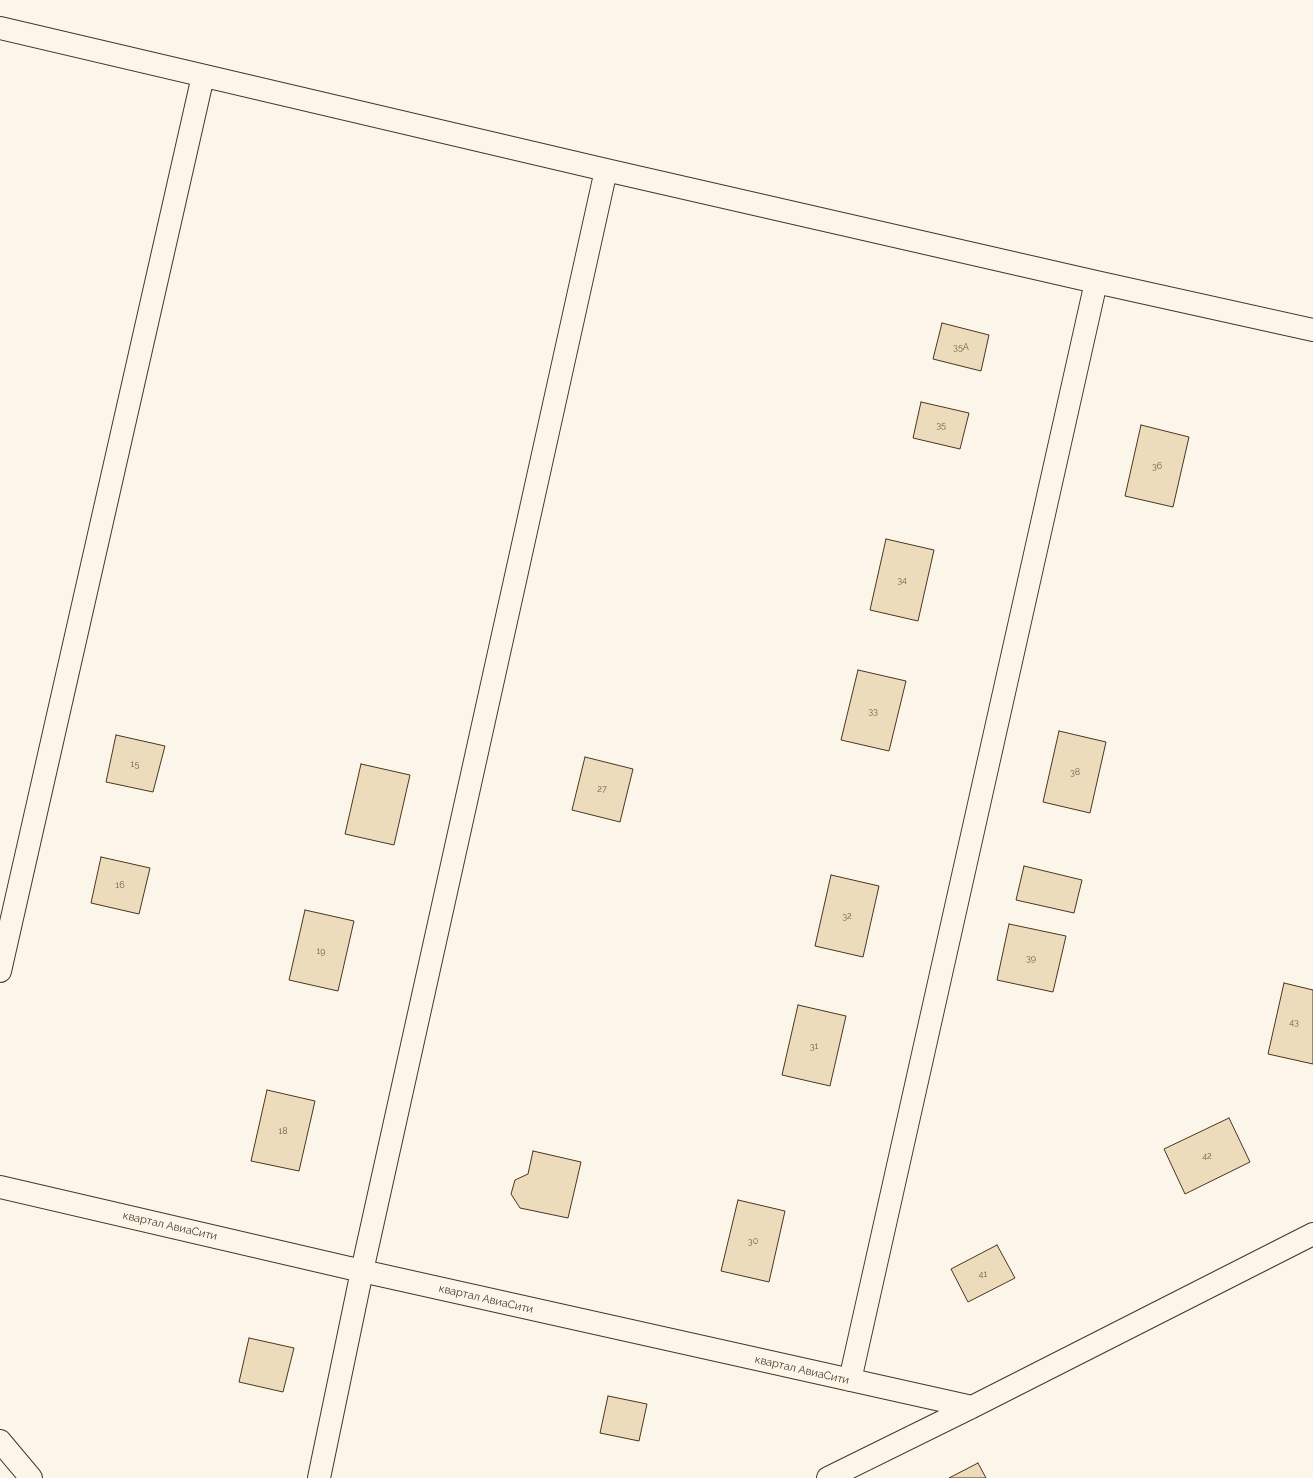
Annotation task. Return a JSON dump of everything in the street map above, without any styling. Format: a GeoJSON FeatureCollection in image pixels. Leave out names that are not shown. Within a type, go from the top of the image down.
{"type":"FeatureCollection","features":[{"type":"Feature","properties":{"kind":"street"},"geometry":{"type":"LineString","coordinates":[[0,28],[606,170],[1313,330]]}},
{"type":"Feature","properties":{"kind":"street"},"geometry":{"type":"LineString","coordinates":[[0,971],[203,76]]}},
{"type":"Feature","properties":{"kind":"street"},"geometry":{"type":"LineString","coordinates":[[319,1478],[362,1271],[606,170]]}},
{"type":"Feature","properties":{"kind":"street"},"geometry":{"type":"LineString","coordinates":[[850,1380],[1096,282]]}},
{"type":"Feature","properties":{"kind":"street","name":"квартал АвиаСити"},"geometry":{"type":"LineString","coordinates":[[0,1187],[362,1271],[972,1407]]}},
{"type":"Feature","properties":{"kind":"street"},"geometry":{"type":"LineString","coordinates":[[828,1478],[972,1407],[1313,1234]]}},
{"type":"Feature","properties":{"kind":"street"},"geometry":{"type":"LineString","coordinates":[[0,1441],[31,1478]]}},
{"type":"Feature","properties":{"kind":"building"},"geometry":{"type":"Polygon","coordinates":[[[942,323],[989,335],[981,371],[933,359],[942,323]]]}},
{"type":"Feature","properties":{"kind":"building"},"geometry":{"type":"Polygon","coordinates":[[[921,402],[969,413],[960,449],[913,438],[921,402]]]}},
{"type":"Feature","properties":{"kind":"building"},"geometry":{"type":"Polygon","coordinates":[[[1141,425],[1189,437],[1173,507],[1125,496],[1141,425]]]}},
{"type":"Feature","properties":{"kind":"building"},"geometry":{"type":"Polygon","coordinates":[[[886,539],[934,550],[918,621],[870,610],[886,539]]]}},
{"type":"Feature","properties":{"kind":"building"},"geometry":{"type":"Polygon","coordinates":[[[858,670],[906,681],[889,751],[841,740],[858,670]]]}},
{"type":"Feature","properties":{"kind":"building"},"geometry":{"type":"Polygon","coordinates":[[[1059,731],[1106,742],[1090,813],[1043,802],[1059,731]]]}},
{"type":"Feature","properties":{"kind":"building"},"geometry":{"type":"Polygon","coordinates":[[[116,735],[165,746],[153,792],[106,782],[116,735]]]}},
{"type":"Feature","properties":{"kind":"building"},"geometry":{"type":"Polygon","coordinates":[[[585,757],[633,769],[620,822],[572,810],[585,757]]]}},
{"type":"Feature","properties":{"kind":"building"},"geometry":{"type":"Polygon","coordinates":[[[361,764],[410,775],[394,845],[345,834],[361,764]]]}},
{"type":"Feature","properties":{"kind":"building"},"geometry":{"type":"Polygon","coordinates":[[[101,857],[150,868],[139,914],[91,903],[101,857]]]}},
{"type":"Feature","properties":{"kind":"building"},"geometry":{"type":"Polygon","coordinates":[[[1024,866],[1082,880],[1074,913],[1016,900],[1024,866]]]}},
{"type":"Feature","properties":{"kind":"building"},"geometry":{"type":"Polygon","coordinates":[[[831,875],[879,886],[863,957],[815,946],[831,875]]]}},
{"type":"Feature","properties":{"kind":"building"},"geometry":{"type":"Polygon","coordinates":[[[305,910],[354,921],[338,991],[289,980],[305,910]]]}},
{"type":"Feature","properties":{"kind":"building"},"geometry":{"type":"Polygon","coordinates":[[[1009,924],[1066,936],[1053,992],[997,980],[1009,924]]]}},
{"type":"Feature","properties":{"kind":"building"},"geometry":{"type":"Polygon","coordinates":[[[1284,983],[1313,990],[1313,1064],[1268,1054],[1284,983]]]}},
{"type":"Feature","properties":{"kind":"building"},"geometry":{"type":"Polygon","coordinates":[[[798,1005],[846,1016],[830,1086],[782,1075],[798,1005]]]}},
{"type":"Feature","properties":{"kind":"building"},"geometry":{"type":"Polygon","coordinates":[[[267,1090],[315,1101],[299,1171],[251,1161],[267,1090]]]}},
{"type":"Feature","properties":{"kind":"building"},"geometry":{"type":"Polygon","coordinates":[[[1229,1118],[1250,1162],[1185,1194],[1164,1149],[1229,1118]]]}},
{"type":"Feature","properties":{"kind":"building"},"geometry":{"type":"Polygon","coordinates":[[[533,1151],[581,1162],[568,1218],[520,1208],[511,1194],[515,1180],[528,1174],[533,1151]]]}},
{"type":"Feature","properties":{"kind":"building"},"geometry":{"type":"Polygon","coordinates":[[[738,1200],[785,1211],[769,1282],[721,1271],[738,1200]]]}},
{"type":"Feature","properties":{"kind":"building"},"geometry":{"type":"Polygon","coordinates":[[[997,1245],[1015,1278],[968,1302],[951,1269],[997,1245]]]}},
{"type":"Feature","properties":{"kind":"building"},"geometry":{"type":"Polygon","coordinates":[[[249,1338],[294,1348],[283,1392],[239,1382],[249,1338]]]}},
{"type":"Feature","properties":{"kind":"building"},"geometry":{"type":"Polygon","coordinates":[[[608,1396],[647,1404],[639,1441],[600,1433],[608,1396]]]}},
{"type":"Feature","properties":{"kind":"building"},"geometry":{"type":"Polygon","coordinates":[[[978,1463],[986,1478],[949,1478],[978,1463]]]}}]}
